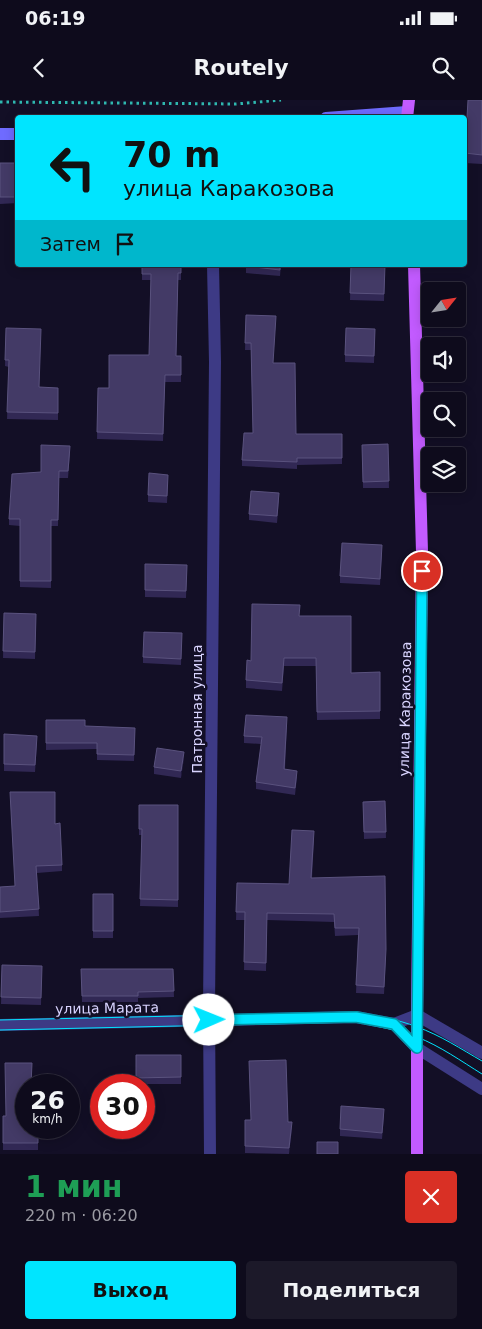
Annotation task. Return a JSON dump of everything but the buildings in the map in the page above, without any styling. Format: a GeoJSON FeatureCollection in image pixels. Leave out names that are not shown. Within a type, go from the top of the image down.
{"type":"FeatureCollection","features":[{"type":"Feature","properties":{"kind":"main road","name":"улица Каракозова"},"geometry":{"type":"LineString","coordinates":[[414,267],[422,552],[417,1154]]}},
{"type":"Feature","properties":{"kind":"street"},"geometry":{"type":"LineString","coordinates":[[357,115],[408,110]]}},
{"type":"Feature","properties":{"kind":"street"},"geometry":{"type":"LineString","coordinates":[[0,134],[15,134]]}},
{"type":"Feature","properties":{"kind":"street","name":"Патронная улица"},"geometry":{"type":"LineString","coordinates":[[210,1154],[213,267]]}},
{"type":"Feature","properties":{"kind":"street"},"geometry":{"type":"LineString","coordinates":[[482,1053],[417,1015],[394,1024],[417,1048],[482,1089]]}},
{"type":"Feature","properties":{"kind":"street","name":"улица Марата"},"geometry":{"type":"LineString","coordinates":[[0,1026],[356,1017],[394,1024]]}},
{"type":"Feature","properties":{"kind":"path"},"geometry":{"type":"LineString","coordinates":[[0,102],[236,104],[281,100]]}},
{"type":"Feature","properties":{"kind":"tram line"},"geometry":{"type":"LineString","coordinates":[[0,1020],[356,1012],[394,1020],[426,1030],[482,1061]]}},
{"type":"Feature","properties":{"kind":"tram line"},"geometry":{"type":"LineString","coordinates":[[0,1030],[356,1022],[417,1037],[442,1049],[482,1074]]}},
{"type":"Feature","properties":{"kind":"route"},"geometry":{"type":"LineString","coordinates":[[209,1020],[356,1017],[394,1024],[417,1048],[422,571]]}}]}
